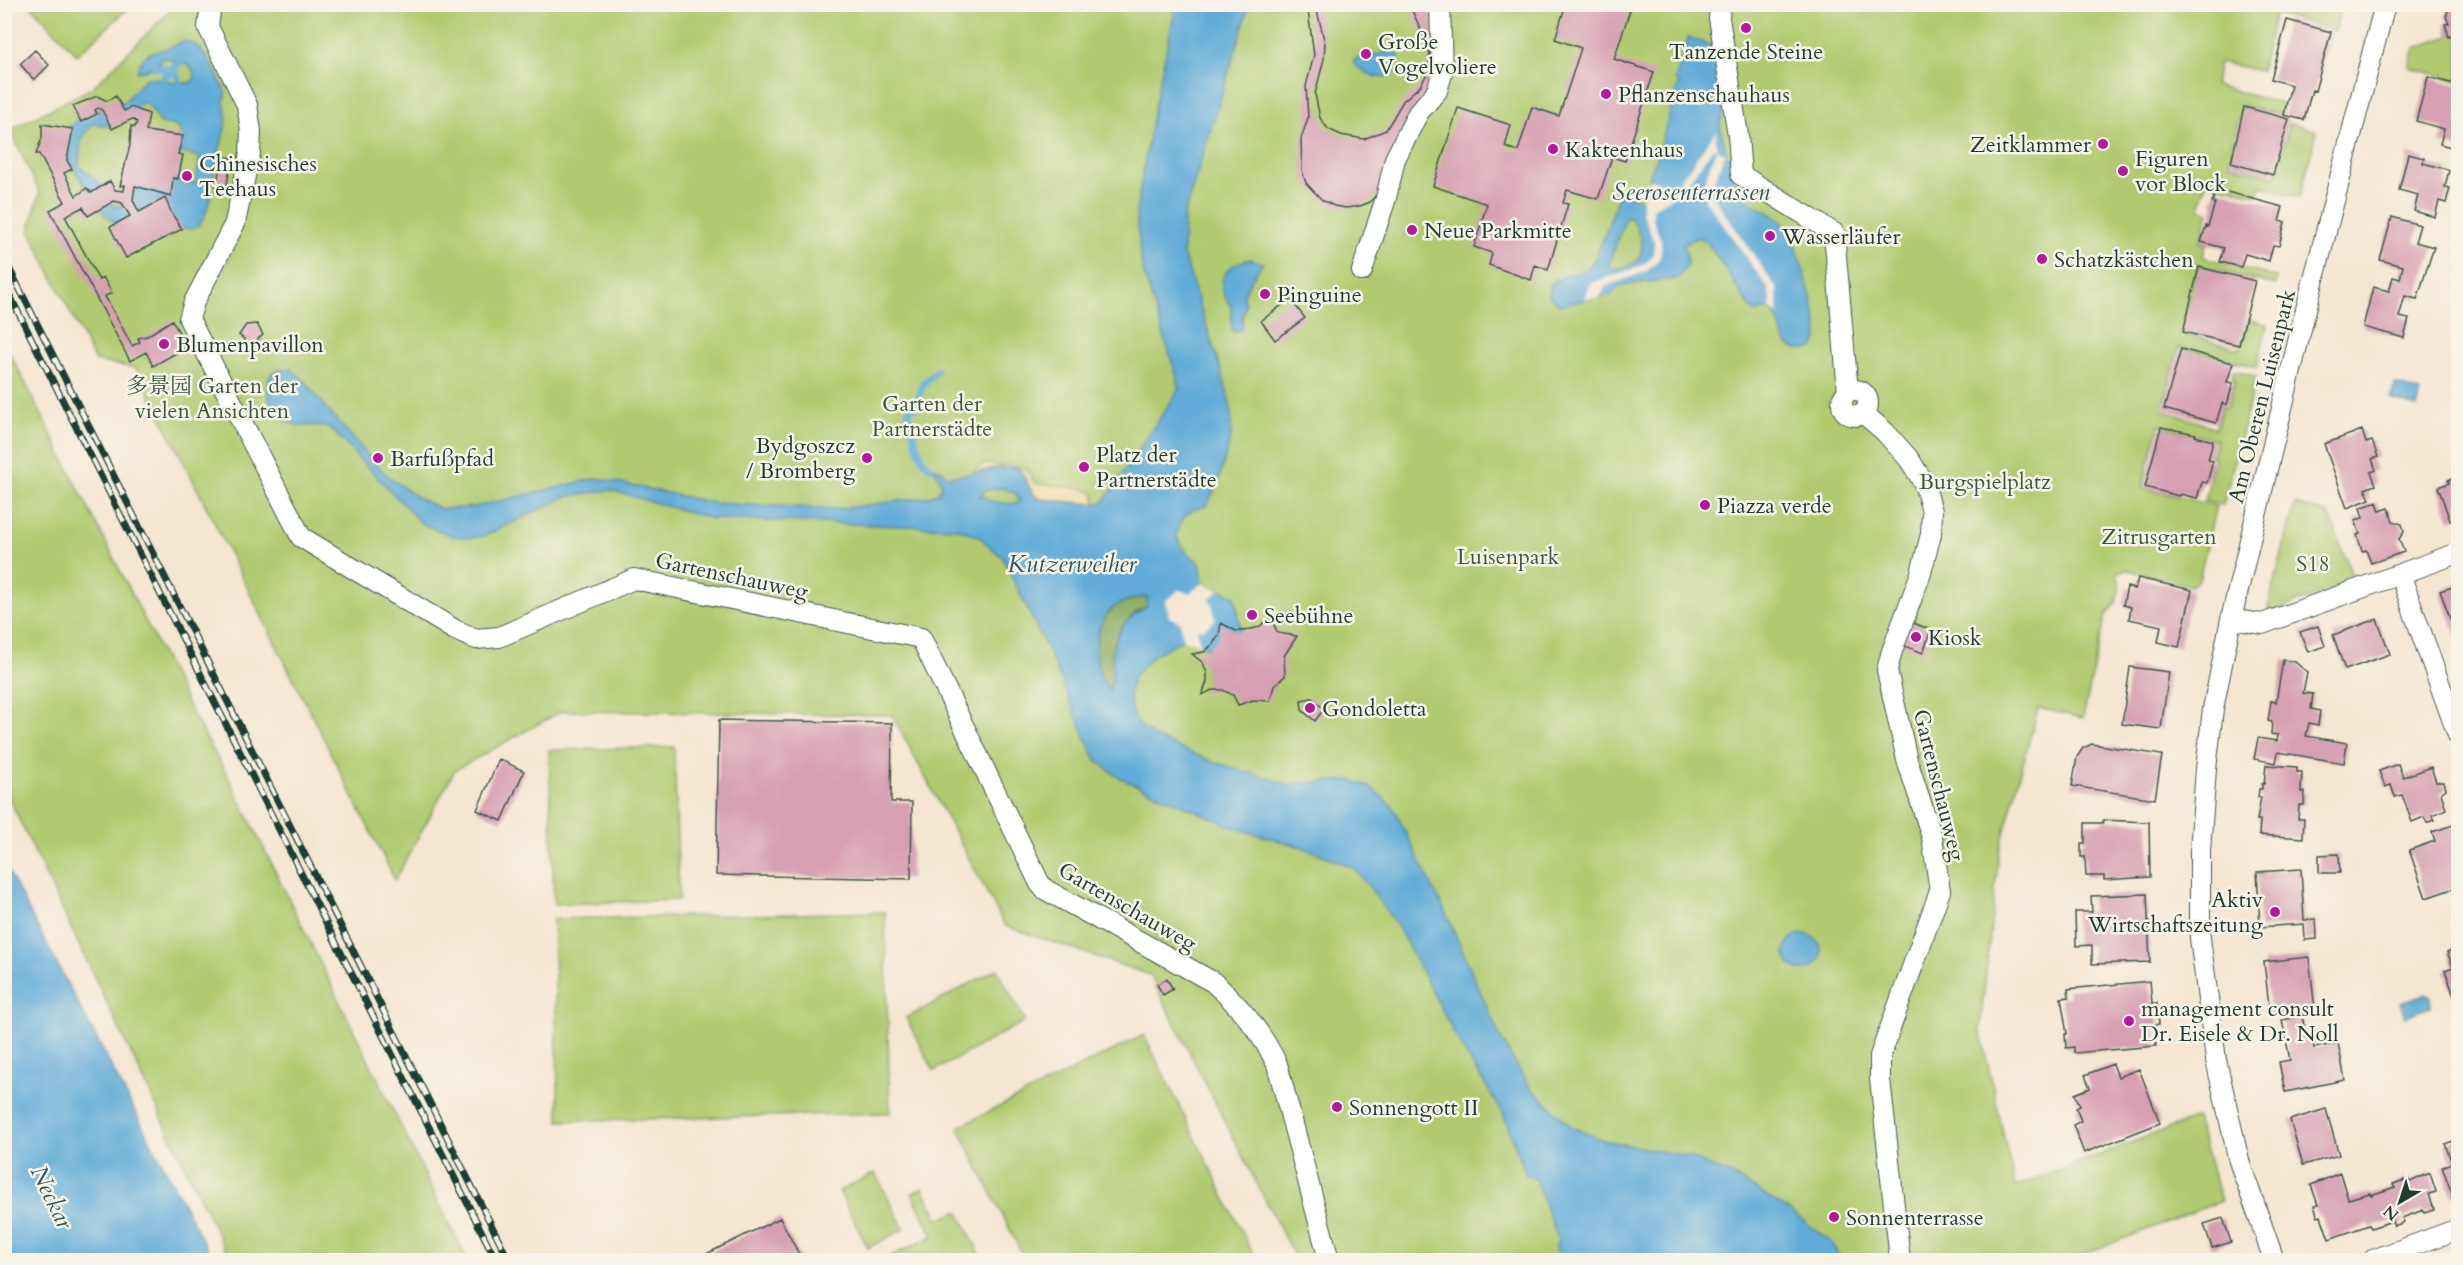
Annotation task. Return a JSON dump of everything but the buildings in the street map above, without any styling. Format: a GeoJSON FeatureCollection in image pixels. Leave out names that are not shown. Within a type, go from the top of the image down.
{"type":"FeatureCollection","features":[{"type":"Feature","properties":{"kind":"street","name":"Gartenschauweg"},"geometry":{"type":"LineString","coordinates":[[212,4],[208,27],[247,105],[251,131],[250,153],[235,223],[194,302],[189,319],[301,537],[455,630],[476,639],[499,637],[634,579],[921,638],[1040,884],[1046,890],[1213,982],[1231,998],[1271,1050],[1277,1064],[1329,1260]]}},
{"type":"Feature","properties":{"kind":"street"},"geometry":{"type":"LineString","coordinates":[[1362,271],[1386,198],[1395,159],[1418,113],[1437,92],[1442,74],[1440,4]]}},
{"type":"Feature","properties":{"kind":"street","name":"Gartenschauweg"},"geometry":{"type":"LineString","coordinates":[[1720,4],[1719,18],[1738,135],[1741,175],[1834,233],[1848,392],[1843,398],[1843,409],[1852,416],[1863,413],[1885,432],[1909,459],[1924,483],[1932,511],[1930,534],[1921,573],[1887,670],[1907,760],[1932,837],[1940,891],[1880,1056],[1880,1079],[1900,1260]]}},
{"type":"Feature","properties":{"kind":"street","name":"Am Oberen Luisenpark"},"geometry":{"type":"LineString","coordinates":[[2274,1260],[2239,1161],[2216,1060],[2200,938],[2200,851],[2206,769],[2213,709],[2231,620],[2303,321],[2385,4]]}},
{"type":"Feature","properties":{"kind":"street"},"geometry":{"type":"LineString","coordinates":[[2231,620],[2262,624],[2458,552]]}},
{"type":"Feature","properties":{"kind":"street"},"geometry":{"type":"LineString","coordinates":[[2400,574],[2458,735]]}},
{"type":"Feature","properties":{"kind":"street"},"geometry":{"type":"LineString","coordinates":[[2373,1260],[2458,1229]]}},
{"type":"Feature","properties":{"kind":"green space"},"geometry":{"type":"Polygon","coordinates":[[[30,5],[132,5],[77,55],[30,5]]]}},
{"type":"Feature","properties":{"kind":"green space","name":"Luisenpark"},"geometry":{"type":"Polygon","coordinates":[[[176,5],[2342,5],[2335,31],[2275,13],[2261,71],[2219,62],[2214,85],[2282,104],[2280,114],[2242,106],[2229,164],[2275,177],[2290,123],[2317,131],[2300,197],[2261,186],[2258,195],[2206,182],[2199,208],[2209,212],[2200,243],[2206,244],[2203,257],[2277,278],[2275,285],[2198,265],[2181,333],[2240,349],[2249,319],[2267,325],[2257,367],[2179,347],[2162,410],[2216,428],[2222,406],[2228,407],[2235,381],[2232,380],[2234,370],[2256,377],[2223,505],[2205,501],[2215,459],[2211,457],[2216,440],[2159,425],[2142,488],[2216,506],[2199,580],[2191,586],[2127,570],[2117,572],[2120,586],[2116,603],[2106,615],[2083,718],[2038,708],[1999,852],[1980,1029],[2015,1187],[2196,1118],[2221,1201],[2068,1260],[1296,1260],[1150,975],[1005,926],[892,715],[562,711],[455,770],[395,880],[136,368],[95,361],[29,230],[40,193],[10,130],[92,88],[176,5]]]}},
{"type":"Feature","properties":{"kind":"green space"},"geometry":{"type":"Polygon","coordinates":[[[2458,33],[2458,81],[2409,67],[2415,48],[2458,33]]]}},
{"type":"Feature","properties":{"kind":"green space"},"geometry":{"type":"Polygon","coordinates":[[[5,343],[191,711],[230,780],[467,1260],[230,1260],[5,790],[5,343]]]}},
{"type":"Feature","properties":{"kind":"green space","name":"S18"},"geometry":{"type":"Polygon","coordinates":[[[2295,504],[2329,514],[2354,581],[2273,612],[2268,608],[2295,504]]]}},
{"type":"Feature","properties":{"kind":"green space"},"geometry":{"type":"Polygon","coordinates":[[[1147,597],[1147,606],[1135,612],[1109,690],[1099,671],[1097,660],[1099,628],[1104,618],[1119,604],[1147,597]]]}},
{"type":"Feature","properties":{"kind":"green space"},"geometry":{"type":"Polygon","coordinates":[[[674,747],[679,900],[554,904],[549,750],[674,747]]]}},
{"type":"Feature","properties":{"kind":"green space"},"geometry":{"type":"Polygon","coordinates":[[[885,912],[890,1113],[559,1121],[553,919],[885,912]]]}},
{"type":"Feature","properties":{"kind":"green space"},"geometry":{"type":"Polygon","coordinates":[[[997,969],[1025,1021],[934,1071],[906,1018],[997,969]]]}},
{"type":"Feature","properties":{"kind":"green space"},"geometry":{"type":"Polygon","coordinates":[[[1144,1035],[1256,1260],[1025,1260],[958,1127],[1144,1035]]]}},
{"type":"Feature","properties":{"kind":"green space"},"geometry":{"type":"Polygon","coordinates":[[[875,1173],[904,1229],[868,1248],[839,1191],[875,1173]]]}},
{"type":"Feature","properties":{"kind":"green space"},"geometry":{"type":"Polygon","coordinates":[[[923,1188],[939,1220],[958,1211],[983,1260],[883,1260],[933,1236],[912,1193],[923,1188]]]}},
{"type":"Feature","properties":{"kind":"sand"},"geometry":{"type":"Polygon","coordinates":[[[983,464],[1006,465],[1027,469],[1034,483],[1087,490],[1094,493],[1096,504],[1039,499],[1002,466],[971,474],[983,464]]]}},
{"type":"Feature","properties":{"kind":"water","name":"Kutzerweiher"},"geometry":{"type":"Polygon","coordinates":[[[1176,5],[1252,5],[1249,7],[1184,215],[1183,253],[1224,380],[1231,409],[1231,438],[1217,486],[1206,506],[1186,516],[1176,536],[1186,552],[1200,563],[1203,583],[1235,596],[1241,629],[1214,650],[1183,639],[1154,655],[1133,677],[1129,694],[1132,714],[1142,728],[1158,739],[1214,762],[1288,784],[1351,780],[1372,788],[1393,807],[1449,920],[1501,1039],[1530,1087],[1572,1127],[1603,1140],[1687,1156],[1732,1175],[1789,1210],[1830,1241],[1842,1260],[1562,1260],[1555,1247],[1558,1240],[1535,1179],[1526,1175],[1503,1113],[1462,1048],[1399,929],[1368,885],[1352,867],[1305,848],[1235,828],[1118,777],[1095,759],[1050,655],[1002,557],[978,536],[956,528],[712,519],[610,490],[565,497],[485,536],[469,538],[453,536],[422,524],[330,428],[288,422],[275,412],[268,397],[272,372],[290,368],[305,381],[385,474],[420,499],[441,509],[474,507],[597,478],[714,503],[837,509],[928,497],[939,492],[942,484],[936,472],[924,464],[941,470],[948,476],[1001,468],[1019,468],[1034,495],[1039,499],[1086,504],[1104,502],[1179,389],[1142,268],[1136,213],[1153,112],[1176,5]],[[1003,488],[986,490],[980,496],[985,496],[989,501],[1011,504],[1020,502],[1015,493],[1003,488]],[[1147,597],[1119,604],[1104,618],[1096,649],[1099,671],[1109,690],[1112,682],[1113,648],[1119,631],[1138,611],[1147,606],[1147,597]]]}},
{"type":"Feature","properties":{"kind":"water","name":"Seerosenterrassen"},"geometry":{"type":"Polygon","coordinates":[[[1688,37],[1709,45],[1717,58],[1724,109],[1720,126],[1727,154],[1730,157],[1735,184],[1752,203],[1775,216],[1787,228],[1791,236],[1815,312],[1818,335],[1814,348],[1801,350],[1787,344],[1775,315],[1769,308],[1756,313],[1750,307],[1707,242],[1698,237],[1683,244],[1687,263],[1684,271],[1676,279],[1622,285],[1611,295],[1559,305],[1549,296],[1551,283],[1585,270],[1593,262],[1619,193],[1642,199],[1679,82],[1675,80],[1688,37]],[[1629,217],[1625,220],[1610,261],[1609,266],[1613,269],[1634,263],[1641,255],[1641,242],[1634,222],[1629,217]]]}},
{"type":"Feature","properties":{"kind":"water"},"geometry":{"type":"Polygon","coordinates":[[[184,41],[192,43],[205,54],[226,93],[224,101],[227,119],[210,190],[213,192],[201,223],[192,229],[118,224],[105,215],[65,156],[63,145],[69,126],[83,115],[124,102],[147,78],[159,78],[175,83],[193,81],[195,76],[190,66],[162,57],[156,66],[137,72],[138,66],[146,55],[184,41]],[[143,102],[111,126],[92,124],[81,141],[79,166],[104,187],[113,205],[122,207],[132,202],[134,185],[172,179],[195,184],[200,157],[177,152],[181,131],[173,125],[160,123],[149,106],[143,102]]]}},
{"type":"Feature","properties":{"kind":"water"},"geometry":{"type":"Polygon","coordinates":[[[1387,52],[1399,54],[1396,72],[1385,77],[1374,76],[1354,64],[1354,60],[1359,58],[1387,52]]]}},
{"type":"Feature","properties":{"kind":"water"},"geometry":{"type":"Polygon","coordinates":[[[1252,259],[1263,263],[1250,281],[1243,297],[1246,304],[1242,318],[1243,325],[1240,330],[1233,332],[1231,308],[1224,295],[1222,280],[1233,265],[1252,259]]]}},
{"type":"Feature","properties":{"kind":"water"},"geometry":{"type":"Polygon","coordinates":[[[2395,384],[2421,392],[2417,407],[2391,399],[2395,384]]]}},
{"type":"Feature","properties":{"kind":"water","name":"Neckar"},"geometry":{"type":"Polygon","coordinates":[[[5,865],[213,1260],[5,1260],[5,865]]]}},
{"type":"Feature","properties":{"kind":"water"},"geometry":{"type":"Polygon","coordinates":[[[1803,934],[1816,939],[1821,952],[1816,965],[1803,970],[1790,965],[1785,952],[1790,939],[1803,934]]]}},
{"type":"Feature","properties":{"kind":"water"},"geometry":{"type":"Polygon","coordinates":[[[2425,994],[2430,997],[2431,1006],[2405,1017],[2400,1003],[2425,994]]]}},
{"type":"Feature","properties":{"kind":"pier"},"geometry":{"type":"Polygon","coordinates":[[[1716,131],[1716,149],[1727,154],[1724,156],[1710,192],[1777,289],[1778,315],[1769,308],[1771,302],[1768,288],[1705,199],[1705,179],[1716,150],[1713,148],[1682,191],[1653,208],[1653,220],[1661,240],[1661,253],[1658,261],[1647,271],[1606,286],[1600,298],[1584,299],[1589,284],[1643,265],[1653,255],[1654,242],[1642,211],[1642,199],[1649,179],[1669,185],[1679,182],[1716,131]]]}},
{"type":"Feature","properties":{"kind":"pier","name":"Seebühne"},"geometry":{"type":"Polygon","coordinates":[[[1203,583],[1220,590],[1208,600],[1212,602],[1215,620],[1202,630],[1197,628],[1200,645],[1183,640],[1180,622],[1169,617],[1166,600],[1179,590],[1190,593],[1203,583]]]}},
{"type":"Feature","properties":{"kind":"waterway"},"geometry":{"type":"LineString","coordinates":[[180,63],[173,66],[180,84]]}},
{"type":"Feature","properties":{"kind":"waterway"},"geometry":{"type":"LineString","coordinates":[[156,67],[166,68]]}},
{"type":"Feature","properties":{"kind":"waterway"},"geometry":{"type":"LineString","coordinates":[[164,80],[165,74],[169,74]]}},
{"type":"Feature","properties":{"kind":"waterway"},"geometry":{"type":"LineString","coordinates":[[931,468],[922,458],[908,411],[917,406],[922,385],[937,371]]}},
{"type":"Feature","properties":{"kind":"railway"},"geometry":{"type":"LineString","coordinates":[[4,258],[509,1260]]}},
{"type":"Feature","properties":{"kind":"railway"},"geometry":{"type":"LineString","coordinates":[[4,284],[496,1260]]}},
{"type":"Feature","properties":{"kind":"place","name":"Tanzende Steine"},"geometry":{"type":"Point","coordinates":[1746,28]}},
{"type":"Feature","properties":{"kind":"place","name":"Große Vogelvoliere"},"geometry":{"type":"Point","coordinates":[1366,54]}},
{"type":"Feature","properties":{"kind":"place","name":"Pflanzenschauhaus"},"geometry":{"type":"Point","coordinates":[1606,94]}},
{"type":"Feature","properties":{"kind":"place","name":"Zeitklammer"},"geometry":{"type":"Point","coordinates":[2103,144]}},
{"type":"Feature","properties":{"kind":"place","name":"Kakteenhaus"},"geometry":{"type":"Point","coordinates":[1553,149]}},
{"type":"Feature","properties":{"kind":"place","name":"Figuren vor Block"},"geometry":{"type":"Point","coordinates":[2123,171]}},
{"type":"Feature","properties":{"kind":"place","name":"Chinesisches Teehaus"},"geometry":{"type":"Point","coordinates":[187,176]}},
{"type":"Feature","properties":{"kind":"place","name":"Neue Parkmitte"},"geometry":{"type":"Point","coordinates":[1412,230]}},
{"type":"Feature","properties":{"kind":"place","name":"Wasserläufer"},"geometry":{"type":"Point","coordinates":[1770,236]}},
{"type":"Feature","properties":{"kind":"place","name":"Schatzkästchen"},"geometry":{"type":"Point","coordinates":[2042,259]}},
{"type":"Feature","properties":{"kind":"place","name":"Pinguine"},"geometry":{"type":"Point","coordinates":[1265,294]}},
{"type":"Feature","properties":{"kind":"place","name":"Blumenpavillon"},"geometry":{"type":"Point","coordinates":[164,344]}},
{"type":"Feature","properties":{"kind":"place","name":"Barfußpfad"},"geometry":{"type":"Point","coordinates":[378,458]}},
{"type":"Feature","properties":{"kind":"place","name":"Bydgoszcz / Bromberg"},"geometry":{"type":"Point","coordinates":[867,458]}},
{"type":"Feature","properties":{"kind":"place","name":"Platz der Partnerstädte"},"geometry":{"type":"Point","coordinates":[1084,467]}},
{"type":"Feature","properties":{"kind":"place","name":"Piazza verde"},"geometry":{"type":"Point","coordinates":[1705,505]}},
{"type":"Feature","properties":{"kind":"place","name":"Seebühne"},"geometry":{"type":"Point","coordinates":[1252,615]}},
{"type":"Feature","properties":{"kind":"place","name":"Kiosk"},"geometry":{"type":"Point","coordinates":[1916,637]}},
{"type":"Feature","properties":{"kind":"place","name":"Gondoletta"},"geometry":{"type":"Point","coordinates":[1310,708]}},
{"type":"Feature","properties":{"kind":"place","name":"Aktiv Wirtschaftszeitung"},"geometry":{"type":"Point","coordinates":[2275,912]}},
{"type":"Feature","properties":{"kind":"place","name":"management consult Dr. Eisele & Dr. Noll"},"geometry":{"type":"Point","coordinates":[2129,1021]}},
{"type":"Feature","properties":{"kind":"place","name":"Sonnengott II"},"geometry":{"type":"Point","coordinates":[1337,1107]}},
{"type":"Feature","properties":{"kind":"place","name":"Sonnenterrasse"},"geometry":{"type":"Point","coordinates":[1834,1217]}},
{"type":"Feature","properties":{"kind":"park label","name":"多景园 Garten der vielen Ansichten"},"geometry":{"type":"Point","coordinates":[212,398]}},
{"type":"Feature","properties":{"kind":"park label","name":"Garten der Partnerstädte"},"geometry":{"type":"Point","coordinates":[932,416]}},
{"type":"Feature","properties":{"kind":"park label","name":"Burgspielplatz"},"geometry":{"type":"Point","coordinates":[1985,481]}},
{"type":"Feature","properties":{"kind":"park label","name":"Zitrusgarten"},"geometry":{"type":"Point","coordinates":[2159,536]}}]}
